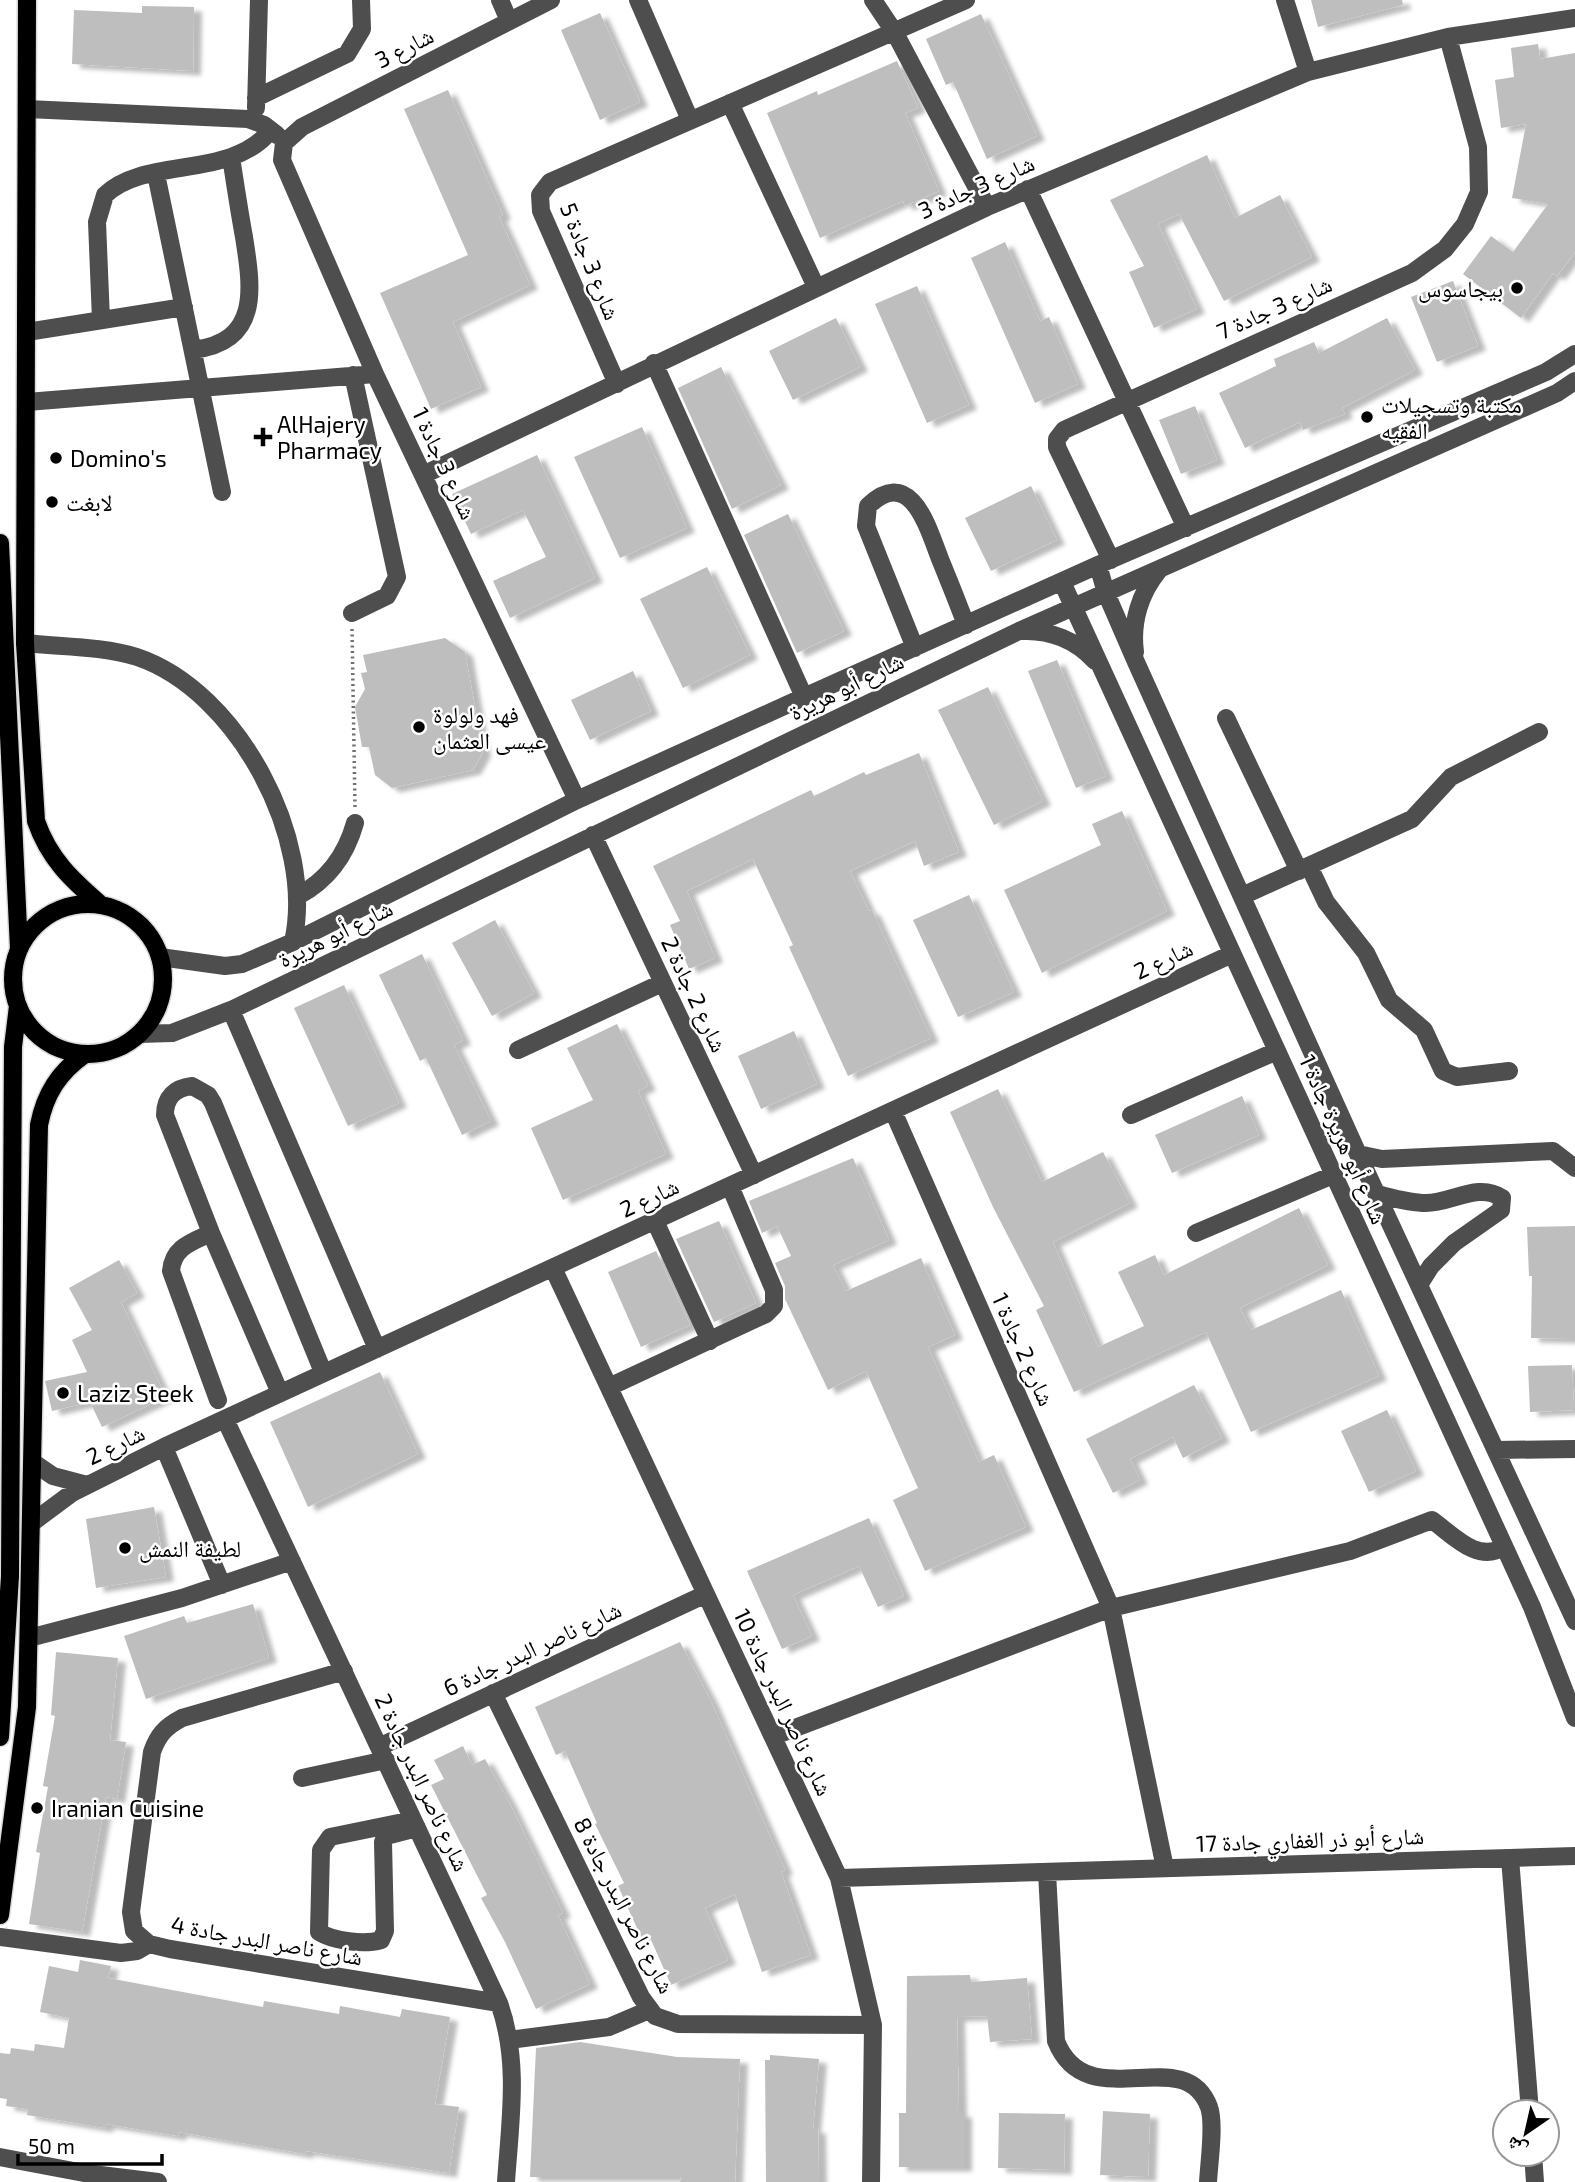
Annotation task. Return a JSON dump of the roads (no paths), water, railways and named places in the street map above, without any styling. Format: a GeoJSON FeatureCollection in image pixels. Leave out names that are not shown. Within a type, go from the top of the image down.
{"type":"FeatureCollection","features":[{"type":"Feature","properties":{"kind":"main road"},"geometry":{"type":"LineString","coordinates":[[27,0],[25,643],[36,821],[44,844],[63,872],[101,905]]}},
{"type":"Feature","properties":{"kind":"main road"},"geometry":{"type":"LineString","coordinates":[[0,543],[7,815],[19,949]]}},
{"type":"Feature","properties":{"kind":"main road"},"geometry":{"type":"LineString","coordinates":[[85,904],[101,905],[132,917],[154,942],[160,957],[163,990],[151,1021],[140,1034],[115,1050],[85,1054],[68,1052],[38,1035],[18,1006],[13,987],[13,968],[19,949],[33,928],[52,912],[85,904]]}},
{"type":"Feature","properties":{"kind":"main road"},"geometry":{"type":"LineString","coordinates":[[0,1737],[5,1576],[7,1199],[13,1047],[18,1006]]}},
{"type":"Feature","properties":{"kind":"main road"},"geometry":{"type":"LineString","coordinates":[[0,1915],[27,1707],[33,1522],[39,1125],[54,1084],[85,1054]]}},
{"type":"Feature","properties":{"kind":"street"},"geometry":{"type":"LineString","coordinates":[[101,320],[97,222],[100,204],[120,184],[231,157],[249,150],[263,126],[257,98],[259,0]]}},
{"type":"Feature","properties":{"kind":"street"},"geometry":{"type":"LineString","coordinates":[[257,98],[347,54],[362,29],[361,0]]}},
{"type":"Feature","properties":{"kind":"street"},"geometry":{"type":"LineString","coordinates":[[500,0],[509,21]]}},
{"type":"Feature","properties":{"kind":"street","name":"شارع 3"},"geometry":{"type":"LineString","coordinates":[[284,143],[302,127],[551,0]]}},
{"type":"Feature","properties":{"kind":"street"},"geometry":{"type":"LineString","coordinates":[[638,0],[690,120]]}},
{"type":"Feature","properties":{"kind":"street"},"geometry":{"type":"LineString","coordinates":[[873,0],[895,33],[987,207]]}},
{"type":"Feature","properties":{"kind":"street","name":"شارع 3 جادة 5"},"geometry":{"type":"LineString","coordinates":[[617,384],[541,211],[540,195],[550,182],[966,0]]}},
{"type":"Feature","properties":{"kind":"street"},"geometry":{"type":"LineString","coordinates":[[1285,0],[1308,72]]}},
{"type":"Feature","properties":{"kind":"street","name":"شارع 3 جادة 3"},"geometry":{"type":"LineString","coordinates":[[423,475],[987,207],[1308,72],[1448,37],[1575,18]]}},
{"type":"Feature","properties":{"kind":"street","name":"شارع 3 جادة 7"},"geometry":{"type":"LineString","coordinates":[[1104,562],[1058,447],[1057,439],[1064,430],[1412,273],[1446,248],[1465,224],[1479,192],[1478,147],[1448,37]]}},
{"type":"Feature","properties":{"kind":"street"},"geometry":{"type":"LineString","coordinates":[[730,103],[816,287]]}},
{"type":"Feature","properties":{"kind":"street"},"geometry":{"type":"LineString","coordinates":[[27,108],[263,126],[284,143]]}},
{"type":"Feature","properties":{"kind":"street","name":"شارع 3 جادة 1"},"geometry":{"type":"LineString","coordinates":[[284,143],[282,160],[287,177],[375,374],[577,800]]}},
{"type":"Feature","properties":{"kind":"street"},"geometry":{"type":"LineString","coordinates":[[193,350],[214,346],[231,335],[244,318],[250,298],[250,277],[231,157]]}},
{"type":"Feature","properties":{"kind":"street"},"geometry":{"type":"LineString","coordinates":[[156,174],[222,492]]}},
{"type":"Feature","properties":{"kind":"street"},"geometry":{"type":"LineString","coordinates":[[1028,189],[1186,528]]}},
{"type":"Feature","properties":{"kind":"street"},"geometry":{"type":"LineString","coordinates":[[27,332],[184,307]]}},
{"type":"Feature","properties":{"kind":"street","name":"شارع أبو هريرة"},"geometry":{"type":"LineString","coordinates":[[160,957],[225,966],[242,964],[293,942],[577,800],[1104,562],[1546,372],[1575,354]]}},
{"type":"Feature","properties":{"kind":"street"},"geometry":{"type":"LineString","coordinates":[[654,363],[804,697]]}},
{"type":"Feature","properties":{"kind":"street"},"geometry":{"type":"LineString","coordinates":[[27,402],[375,374]]}},
{"type":"Feature","properties":{"kind":"street"},"geometry":{"type":"LineString","coordinates":[[352,613],[387,596],[397,577],[353,375]]}},
{"type":"Feature","properties":{"kind":"street","name":"شارع أبو هريرة"},"geometry":{"type":"LineString","coordinates":[[140,1034],[172,1033],[231,1010],[1019,631],[1557,393],[1575,381]]}},
{"type":"Feature","properties":{"kind":"street"},"geometry":{"type":"LineString","coordinates":[[915,648],[866,526],[869,506],[892,492],[904,494],[922,510],[966,625]]}},
{"type":"Feature","properties":{"kind":"street","name":"شارع أبو هريرة جادة 1"},"geometry":{"type":"LineString","coordinates":[[1104,562],[1106,593],[1136,662],[1358,1154],[1575,1621]]}},
{"type":"Feature","properties":{"kind":"street"},"geometry":{"type":"LineString","coordinates":[[1136,662],[1136,617],[1145,591],[1161,568]]}},
{"type":"Feature","properties":{"kind":"street","name":"شارع أبو هريرة جادة 1"},"geometry":{"type":"LineString","coordinates":[[1062,582],[1532,1607],[1575,1718]]}},
{"type":"Feature","properties":{"kind":"street"},"geometry":{"type":"LineString","coordinates":[[1019,631],[1058,636],[1081,648],[1100,667]]}},
{"type":"Feature","properties":{"kind":"street"},"geometry":{"type":"LineString","coordinates":[[25,643],[138,657],[172,675],[219,713],[248,752],[271,795],[292,856],[298,897],[293,942]]}},
{"type":"Feature","properties":{"kind":"street"},"geometry":{"type":"LineString","coordinates":[[1226,718],[1304,868],[1326,902],[1366,953],[1389,1000],[1424,1030],[1443,1071],[1457,1077],[1510,1071]]}},
{"type":"Feature","properties":{"kind":"street"},"geometry":{"type":"LineString","coordinates":[[1242,897],[1412,819],[1451,776],[1539,732]]}},
{"type":"Feature","properties":{"kind":"street"},"geometry":{"type":"LineString","coordinates":[[298,897],[318,883],[335,866],[348,846],[355,823]]}},
{"type":"Feature","properties":{"kind":"street","name":"شارع 2 جادة 2"},"geometry":{"type":"LineString","coordinates":[[593,835],[754,1175]]}},
{"type":"Feature","properties":{"kind":"street","name":"شارع 2"},"geometry":{"type":"LineString","coordinates":[[33,1522],[58,1502],[87,1485],[164,1447],[1232,954]]}},
{"type":"Feature","properties":{"kind":"street"},"geometry":{"type":"LineString","coordinates":[[518,1050],[662,983]]}},
{"type":"Feature","properties":{"kind":"street"},"geometry":{"type":"LineString","coordinates":[[231,1010],[377,1349]]}},
{"type":"Feature","properties":{"kind":"street"},"geometry":{"type":"LineString","coordinates":[[1131,1115],[1277,1051]]}},
{"type":"Feature","properties":{"kind":"street"},"geometry":{"type":"LineString","coordinates":[[280,1393],[211,1233],[165,1115],[169,1098],[184,1087],[201,1089],[213,1102],[323,1372]]}},
{"type":"Feature","properties":{"kind":"street","name":"شارع 2 جادة 1"},"geometry":{"type":"LineString","coordinates":[[893,1111],[1111,1608],[1165,1868]]}},
{"type":"Feature","properties":{"kind":"street"},"geometry":{"type":"LineString","coordinates":[[1358,1154],[1381,1158],[1553,1151],[1575,1168]]}},
{"type":"Feature","properties":{"kind":"street"},"geometry":{"type":"LineString","coordinates":[[1196,1233],[1334,1175]]}},
{"type":"Feature","properties":{"kind":"street"},"geometry":{"type":"LineString","coordinates":[[609,1387],[766,1314],[775,1301],[774,1290],[730,1186]]}},
{"type":"Feature","properties":{"kind":"street"},"geometry":{"type":"LineString","coordinates":[[1377,1194],[1406,1202],[1430,1203],[1481,1191],[1493,1191],[1502,1198],[1502,1210],[1454,1243],[1431,1266],[1419,1284]]}},
{"type":"Feature","properties":{"kind":"street"},"geometry":{"type":"LineString","coordinates":[[655,1221],[710,1341]]}},
{"type":"Feature","properties":{"kind":"street"},"geometry":{"type":"LineString","coordinates":[[211,1233],[183,1246],[174,1257],[171,1271],[218,1400]]}},
{"type":"Feature","properties":{"kind":"street","name":"شارع ناصر البدر جادة 10"},"geometry":{"type":"LineString","coordinates":[[553,1268],[839,1878],[873,2025],[871,2182]]}},
{"type":"Feature","properties":{"kind":"street","name":"شارع ناصر البدر جادة 2"},"geometry":{"type":"LineString","coordinates":[[225,1419],[499,2003],[509,2040],[513,2083],[506,2182]]}},
{"type":"Feature","properties":{"kind":"street"},"geometry":{"type":"LineString","coordinates":[[164,1447],[222,1585]]}},
{"type":"Feature","properties":{"kind":"street"},"geometry":{"type":"LineString","coordinates":[[1496,1450],[1575,1449]]}},
{"type":"Feature","properties":{"kind":"street","name":"شارع 2"},"geometry":{"type":"LineString","coordinates":[[34,1463],[53,1476],[87,1485]]}},
{"type":"Feature","properties":{"kind":"street"},"geometry":{"type":"LineString","coordinates":[[774,1736],[1111,1608],[1350,1551],[1432,1520],[1477,1552],[1493,1553],[1504,1547]]}},
{"type":"Feature","properties":{"kind":"street"},"geometry":{"type":"LineString","coordinates":[[29,1638],[222,1585],[292,1561]]}},
{"type":"Feature","properties":{"kind":"street","name":"شارع ناصر البدر جادة 6"},"geometry":{"type":"LineString","coordinates":[[302,1778],[382,1754],[494,1693],[706,1594]]}},
{"type":"Feature","properties":{"kind":"street","name":"شارع ناصر البدر جادة 4"},"geometry":{"type":"LineString","coordinates":[[344,1671],[182,1718],[169,1725],[158,1736],[152,1752],[131,1912],[134,1931],[149,1944],[499,2003]]}},
{"type":"Feature","properties":{"kind":"street","name":"شارع ناصر البدر جادة 8"},"geometry":{"type":"LineString","coordinates":[[494,1693],[649,2010],[662,2020],[678,2024],[873,2025]]}},
{"type":"Feature","properties":{"kind":"street"},"geometry":{"type":"LineString","coordinates":[[415,1824],[386,1836],[383,1842],[385,1931],[381,1940],[373,1942],[327,1937],[319,1932],[321,1850],[324,1842],[330,1837],[415,1824]]}},
{"type":"Feature","properties":{"kind":"street","name":"شارع أبو ذر الغفاري جادة 17"},"geometry":{"type":"LineString","coordinates":[[839,1878],[1575,1856]]}},
{"type":"Feature","properties":{"kind":"street"},"geometry":{"type":"LineString","coordinates":[[1510,1858],[1529,2098]]}},
{"type":"Feature","properties":{"kind":"street"},"geometry":{"type":"LineString","coordinates":[[1046,1872],[1056,2041],[1063,2057],[1090,2077],[1181,2078],[1196,2087],[1209,2108],[1208,2182]]}},
{"type":"Feature","properties":{"kind":"street"},"geometry":{"type":"LineString","coordinates":[[0,1937],[121,1952],[137,1951],[149,1944]]}},
{"type":"Feature","properties":{"kind":"street"},"geometry":{"type":"LineString","coordinates":[[509,2040],[609,2027],[649,2010]]}},
{"type":"Feature","properties":{"kind":"street"},"geometry":{"type":"LineString","coordinates":[[2,2160],[83,2178],[158,2182]]}},
{"type":"Feature","properties":{"kind":"place","name":"بيجاسوس"},"geometry":{"type":"Point","coordinates":[1517,288]}},
{"type":"Feature","properties":{"kind":"place","name":"مكتبة وتسجيلات الفقيه"},"geometry":{"type":"Point","coordinates":[1367,417]}},
{"type":"Feature","properties":{"kind":"place","name":"AlHajery Pharmacy"},"geometry":{"type":"Point","coordinates":[263,437]}},
{"type":"Feature","properties":{"kind":"place","name":"Domino's"},"geometry":{"type":"Point","coordinates":[56,458]}},
{"type":"Feature","properties":{"kind":"place","name":"لابغت"},"geometry":{"type":"Point","coordinates":[52,502]}},
{"type":"Feature","properties":{"kind":"place","name":"فهد ولولوة عيسى العثمان"},"geometry":{"type":"Point","coordinates":[419,727]}},
{"type":"Feature","properties":{"kind":"place","name":"Laziz Steek"},"geometry":{"type":"Point","coordinates":[63,1393]}},
{"type":"Feature","properties":{"kind":"place","name":"لطيفة النمش"},"geometry":{"type":"Point","coordinates":[125,1548]}},
{"type":"Feature","properties":{"kind":"place","name":"Iranian Cuisine"},"geometry":{"type":"Point","coordinates":[37,1808]}}]}
